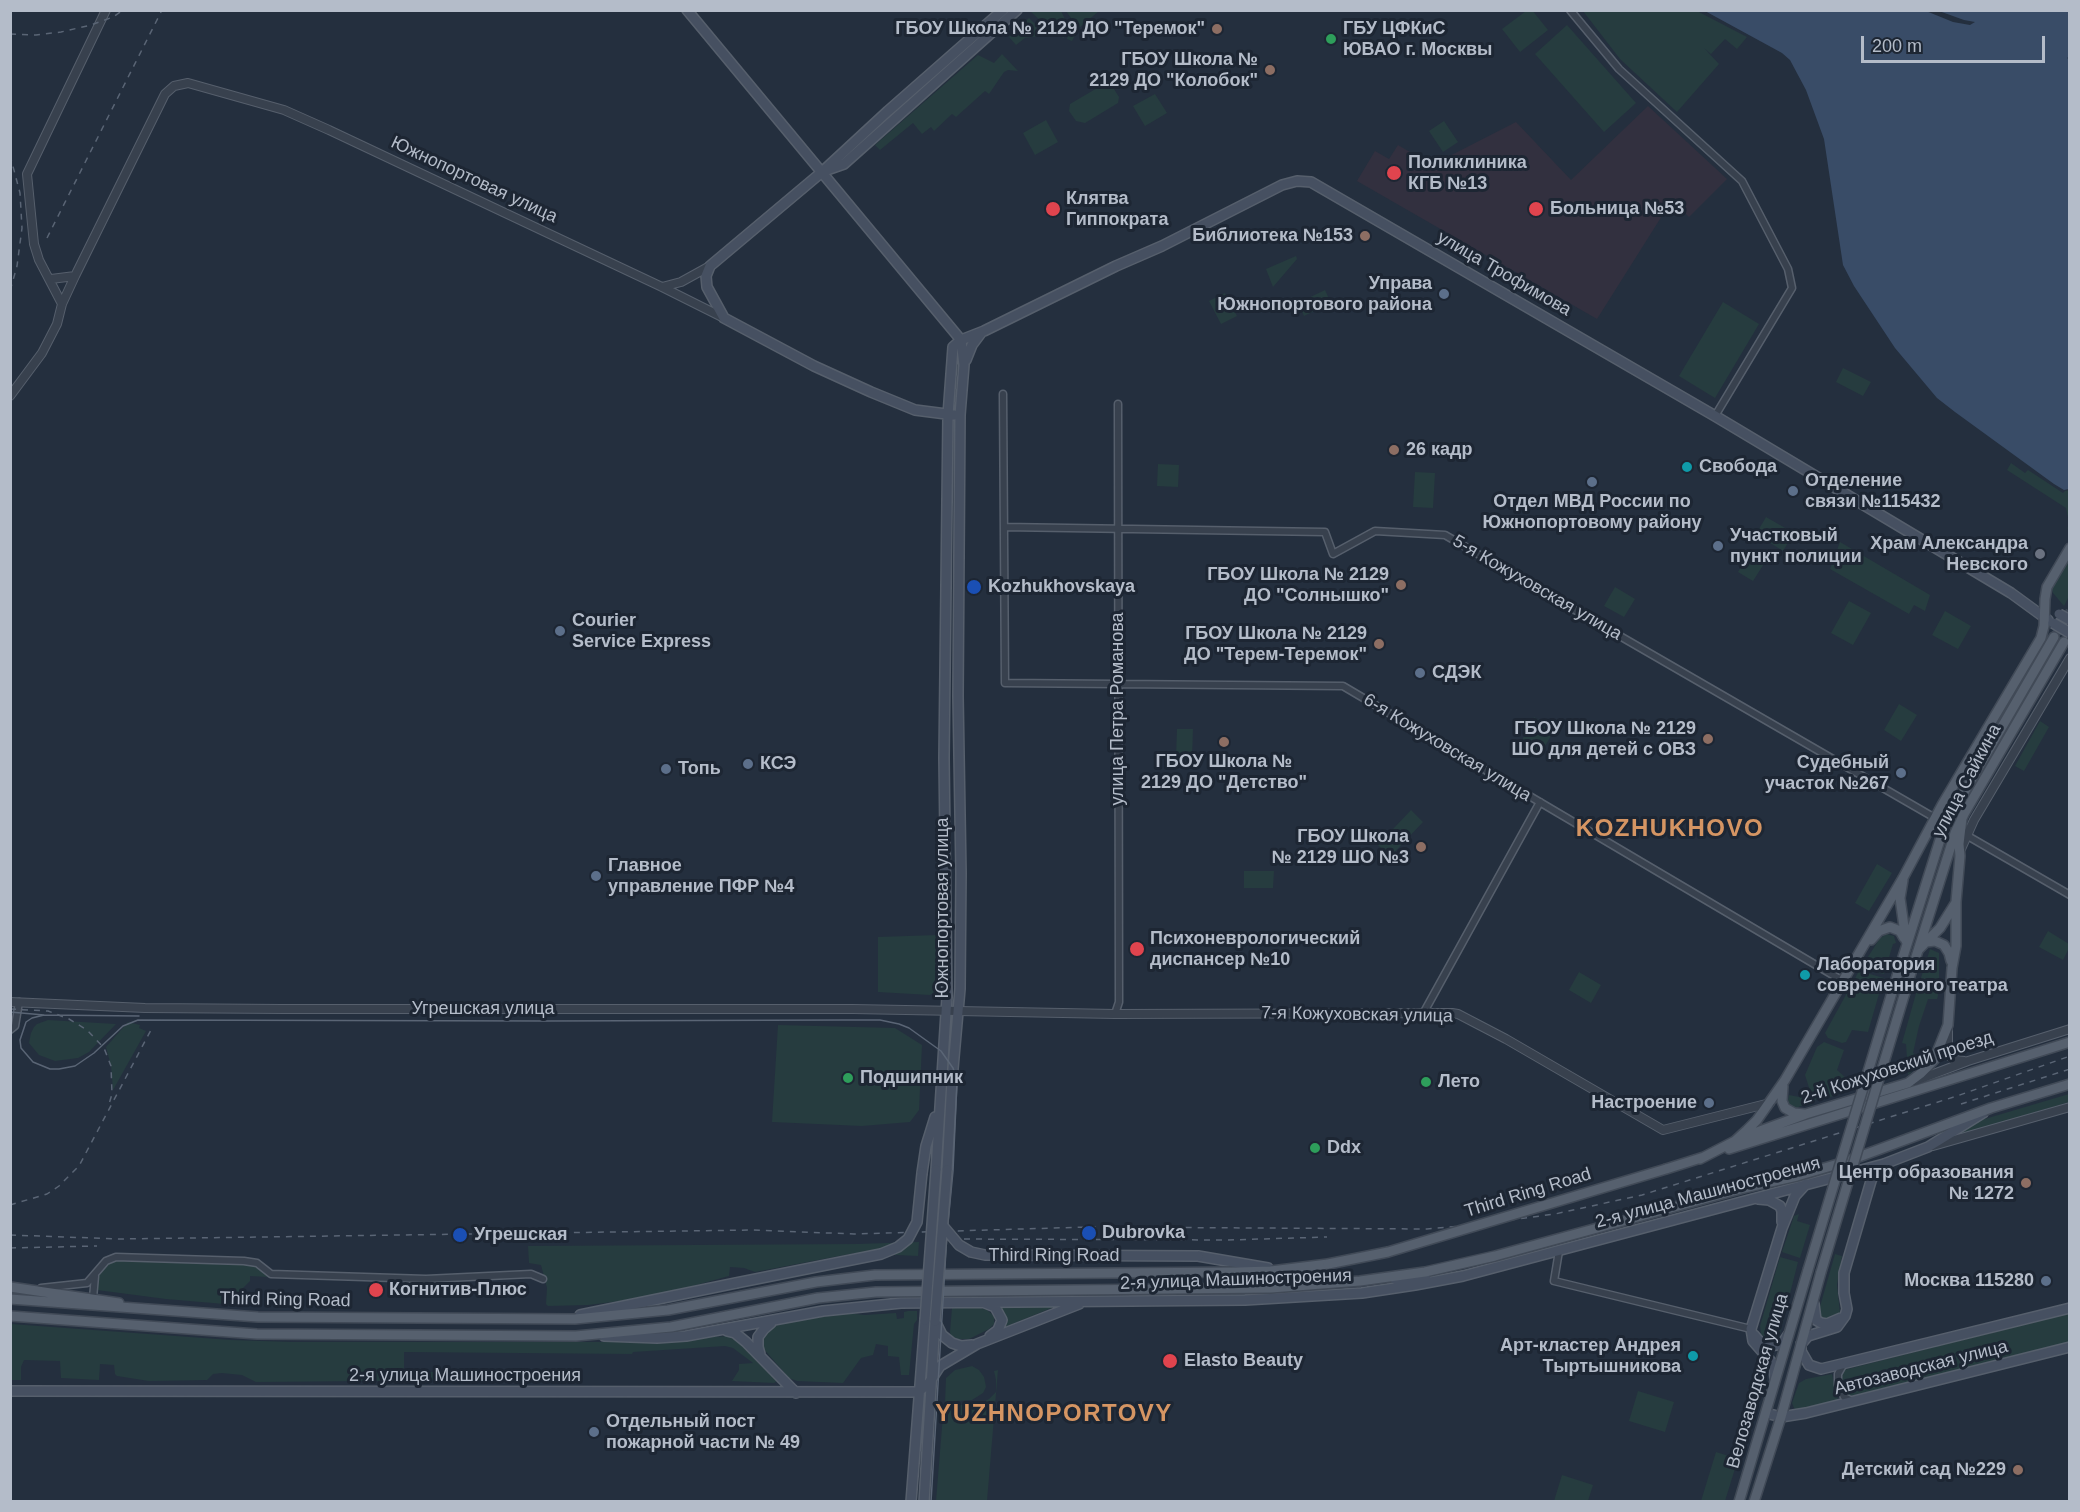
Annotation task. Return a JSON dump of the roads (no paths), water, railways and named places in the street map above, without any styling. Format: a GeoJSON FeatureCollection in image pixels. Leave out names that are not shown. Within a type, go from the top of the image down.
{"type":"FeatureCollection","features":[{"type":"Feature","properties":{"kind":"main road"},"geometry":{"type":"LineString","coordinates":[[687,10],[961,340]]}},
{"type":"Feature","properties":{"kind":"main road"},"geometry":{"type":"LineString","coordinates":[[724,318],[707,287],[706,276],[710,266],[822,172],[1003,10]]}},
{"type":"Feature","properties":{"kind":"main road"},"geometry":{"type":"LineString","coordinates":[[822,172],[844,164],[1017,10]]}},
{"type":"Feature","properties":{"kind":"main road"},"geometry":{"type":"LineString","coordinates":[[849,146],[849,153],[856,153]]}},
{"type":"Feature","properties":{"kind":"main road","name":"улица Трофимова"},"geometry":{"type":"LineString","coordinates":[[961,340],[1172,241],[1282,185],[1304,181],[1318,185],[1715,417],[2044,612],[2053,623],[2070,633]]}},
{"type":"Feature","properties":{"kind":"main road","name":"Южнопортовая улица"},"geometry":{"type":"LineString","coordinates":[[724,318],[814,366],[915,411],[960,415]]}},
{"type":"Feature","properties":{"kind":"main road"},"geometry":{"type":"LineString","coordinates":[[964,365],[972,345],[984,331]]}},
{"type":"Feature","properties":{"kind":"main road","name":"Южнопортовая улица"},"geometry":{"type":"LineString","coordinates":[[912,1500],[940,1104],[947,1080],[958,1011],[961,873],[958,696],[960,415],[964,365],[961,340]]}},
{"type":"Feature","properties":{"kind":"main road","name":"Южнопортовая улица"},"geometry":{"type":"LineString","coordinates":[[925,1500],[935,1321],[947,1170],[944,696],[948,415],[953,347],[961,340]]}},
{"type":"Feature","properties":{"kind":"main road"},"geometry":{"type":"LineString","coordinates":[[1922,844],[2041,638],[2047,587],[2070,548]]}},
{"type":"Feature","properties":{"kind":"main road","name":"улица Трофимова"},"geometry":{"type":"LineString","coordinates":[[2044,612],[2059,614],[2070,620]]}},
{"type":"Feature","properties":{"kind":"main road","name":"улица Сайкина"},"geometry":{"type":"LineString","coordinates":[[1897,975],[1940,837],[1961,795],[2054,637]]}},
{"type":"Feature","properties":{"kind":"main road","name":"улица Сайкина"},"geometry":{"type":"LineString","coordinates":[[1909,979],[1948,851],[1962,818],[2064,642]]}},
{"type":"Feature","properties":{"kind":"main road"},"geometry":{"type":"LineString","coordinates":[[1908,1083],[1934,1060],[1948,1025],[1956,946],[1956,902],[1962,818]]}},
{"type":"Feature","properties":{"kind":"main road","name":"улица Сайкина"},"geometry":{"type":"LineString","coordinates":[[1735,1141],[1757,1120],[1785,1080],[1922,844]]}},
{"type":"Feature","properties":{"kind":"main road"},"geometry":{"type":"LineString","coordinates":[[1903,878],[1900,898],[1906,943]]}},
{"type":"Feature","properties":{"kind":"main road"},"geometry":{"type":"LineString","coordinates":[[1915,956],[1924,943],[1940,928],[1956,902]]}},
{"type":"Feature","properties":{"kind":"main road"},"geometry":{"type":"LineString","coordinates":[[1861,951],[1885,927],[1900,931],[1906,943]]}},
{"type":"Feature","properties":{"kind":"main road"},"geometry":{"type":"LineString","coordinates":[[1924,943],[1935,941],[1944,945],[1949,953],[1952,968]]}},
{"type":"Feature","properties":{"kind":"main road","name":"Велозаводская улица"},"geometry":{"type":"LineString","coordinates":[[1739,1502],[1897,975]]}},
{"type":"Feature","properties":{"kind":"main road","name":"Велозаводская улица"},"geometry":{"type":"LineString","coordinates":[[1754,1502],[1909,979]]}},
{"type":"Feature","properties":{"kind":"main road","name":"Third Ring Road"},"geometry":{"type":"LineString","coordinates":[[10,1299],[165,1312],[281,1318],[597,1318],[658,1312],[816,1282],[875,1275],[1238,1272],[1300,1268],[1388,1252],[1700,1159],[2070,1041]]}},
{"type":"Feature","properties":{"kind":"main road"},"geometry":{"type":"LineString","coordinates":[[1785,1080],[1782,1089],[1783,1104],[1794,1113],[1806,1114]]}},
{"type":"Feature","properties":{"kind":"main road","name":"2-й Кожуховский проезд"},"geometry":{"type":"LineString","coordinates":[[1735,1141],[1806,1114],[1908,1083]]}},
{"type":"Feature","properties":{"kind":"main road","name":"Third Ring Road"},"geometry":{"type":"LineString","coordinates":[[13,1316],[257,1334],[576,1336],[671,1327],[818,1298],[876,1292],[1271,1288],[1374,1279],[1425,1272],[1495,1256],[1733,1191],[1797,1176],[1845,1162],[1991,1108],[2070,1084]]}},
{"type":"Feature","properties":{"kind":"main road"},"geometry":{"type":"LineString","coordinates":[[545,1319],[617,1309],[881,1254],[898,1247],[908,1239],[917,1222],[926,1146],[940,1104]]}},
{"type":"Feature","properties":{"kind":"main road","name":"2-я улица Машиностроения"},"geometry":{"type":"LineString","coordinates":[[576,1336],[672,1338],[860,1306],[910,1302],[1303,1298],[1362,1293],[1451,1279],[1884,1164],[1928,1148],[1991,1108]]}},
{"type":"Feature","properties":{"kind":"main road"},"geometry":{"type":"LineString","coordinates":[[1700,1159],[1735,1141]]}},
{"type":"Feature","properties":{"kind":"main road"},"geometry":{"type":"LineString","coordinates":[[1801,1344],[1808,1336],[1837,1327],[1845,1316],[1847,1309],[1844,1273],[1871,1181],[1878,1168],[1884,1164]]}},
{"type":"Feature","properties":{"kind":"main road"},"geometry":{"type":"LineString","coordinates":[[1862,1170],[1867,1172],[1871,1181]]}},
{"type":"Feature","properties":{"kind":"main road"},"geometry":{"type":"LineString","coordinates":[[1774,1387],[1776,1371],[1753,1341],[1752,1331],[1782,1228],[1799,1189],[1808,1183]]}},
{"type":"Feature","properties":{"kind":"main road"},"geometry":{"type":"LineString","coordinates":[[1756,1199],[1769,1200],[1780,1206],[1782,1228]]}},
{"type":"Feature","properties":{"kind":"main road"},"geometry":{"type":"LineString","coordinates":[[943,1226],[959,1245],[985,1256],[1198,1256],[1257,1267],[1300,1268]]}},
{"type":"Feature","properties":{"kind":"main road"},"geometry":{"type":"LineString","coordinates":[[1374,1279],[1451,1279]]}},
{"type":"Feature","properties":{"kind":"main road"},"geometry":{"type":"LineString","coordinates":[[10,1287],[93,1298],[165,1312]]}},
{"type":"Feature","properties":{"kind":"main road"},"geometry":{"type":"LineString","coordinates":[[931,1406],[918,1392],[932,1379],[944,1362],[981,1342],[1072,1306],[1102,1300]]}},
{"type":"Feature","properties":{"kind":"main road"},"geometry":{"type":"LineString","coordinates":[[935,1321],[942,1335],[952,1343],[961,1346],[981,1342],[998,1330],[1002,1320],[995,1307],[976,1302]]}},
{"type":"Feature","properties":{"kind":"main road"},"geometry":{"type":"LineString","coordinates":[[1814,1302],[1813,1312],[1816,1320],[1821,1323],[1834,1322],[1845,1316]]}},
{"type":"Feature","properties":{"kind":"main road","name":"Автозаводская улица"},"geometry":{"type":"LineString","coordinates":[[1801,1344],[1804,1358],[1814,1368],[1821,1369],[2070,1308]]}},
{"type":"Feature","properties":{"kind":"main road"},"geometry":{"type":"LineString","coordinates":[[765,1360],[758,1347],[758,1337],[767,1325],[780,1319]]}},
{"type":"Feature","properties":{"kind":"main road"},"geometry":{"type":"LineString","coordinates":[[718,1331],[730,1332],[740,1337],[796,1393]]}},
{"type":"Feature","properties":{"kind":"main road"},"geometry":{"type":"LineString","coordinates":[[1752,1331],[1760,1342],[1770,1346],[1782,1344],[1789,1335]]}},
{"type":"Feature","properties":{"kind":"main road","name":"Автозаводская улица"},"geometry":{"type":"LineString","coordinates":[[1781,1417],[1855,1402],[2070,1347]]}},
{"type":"Feature","properties":{"kind":"main road"},"geometry":{"type":"LineString","coordinates":[[900,1392],[910,1386],[921,1355]]}},
{"type":"Feature","properties":{"kind":"main road","name":"2-я улица Машиностроения"},"geometry":{"type":"LineString","coordinates":[[10,1391],[918,1392]]}},
{"type":"Feature","properties":{"kind":"main road"},"geometry":{"type":"LineString","coordinates":[[1766,1413],[1781,1417]]}},
{"type":"Feature","properties":{"kind":"street"},"geometry":{"type":"LineString","coordinates":[[62,304],[51,279],[39,260],[34,244],[27,174],[106,10]]}},
{"type":"Feature","properties":{"kind":"street"},"geometry":{"type":"LineString","coordinates":[[1570,10],[1619,69],[1742,181],[1788,268],[1792,284],[1789,294],[1715,417]]}},
{"type":"Feature","properties":{"kind":"street","name":"Южнопортовая улица"},"geometry":{"type":"LineString","coordinates":[[10,396],[42,353],[57,324],[62,304],[75,276],[165,94],[174,86],[188,83],[284,110],[320,125],[724,318]]}},
{"type":"Feature","properties":{"kind":"street"},"geometry":{"type":"LineString","coordinates":[[662,287],[681,282],[710,266]]}},
{"type":"Feature","properties":{"kind":"street"},"geometry":{"type":"LineString","coordinates":[[51,279],[75,276]]}},
{"type":"Feature","properties":{"kind":"street"},"geometry":{"type":"LineString","coordinates":[[1003,394],[1004,527]]}},
{"type":"Feature","properties":{"kind":"street","name":"улица Петра Романова"},"geometry":{"type":"LineString","coordinates":[[1115,1014],[1119,1002],[1118,404]]}},
{"type":"Feature","properties":{"kind":"street","name":"5-я Кожуховская улица"},"geometry":{"type":"LineString","coordinates":[[1004,527],[1325,532],[1333,554],[1375,531],[1445,535],[1935,818]]}},
{"type":"Feature","properties":{"kind":"street","name":"6-я Кожуховская улица"},"geometry":{"type":"LineString","coordinates":[[1004,527],[1005,683],[1343,686],[1843,981]]}},
{"type":"Feature","properties":{"kind":"street"},"geometry":{"type":"LineString","coordinates":[[1942,873],[2070,658]]}},
{"type":"Feature","properties":{"kind":"street"},"geometry":{"type":"LineString","coordinates":[[945,675],[946,680],[950,682],[955,681],[958,676]]}},
{"type":"Feature","properties":{"kind":"street"},"geometry":{"type":"LineString","coordinates":[[944,696],[948,690],[952,690],[957,692],[958,696]]}},
{"type":"Feature","properties":{"kind":"street","name":"улица Сайкина"},"geometry":{"type":"LineString","coordinates":[[1922,844],[1961,795]]}},
{"type":"Feature","properties":{"kind":"street"},"geometry":{"type":"LineString","coordinates":[[1424,1012],[1540,802]]}},
{"type":"Feature","properties":{"kind":"street"},"geometry":{"type":"LineString","coordinates":[[1960,856],[1966,835]]}},
{"type":"Feature","properties":{"kind":"street"},"geometry":{"type":"LineString","coordinates":[[1966,835],[2070,895]]}},
{"type":"Feature","properties":{"kind":"street","name":"Угрешская улица"},"geometry":{"type":"LineString","coordinates":[[13,1028],[15,1002],[154,1008],[282,1010],[947,1010]]}},
{"type":"Feature","properties":{"kind":"street","name":"7-я Кожуховская улица"},"geometry":{"type":"LineString","coordinates":[[947,1010],[1115,1014],[1424,1012],[1458,1014],[1506,1039],[1663,1130],[1770,1103]]}},
{"type":"Feature","properties":{"kind":"street"},"geometry":{"type":"LineString","coordinates":[[1948,1025],[1947,1055],[1954,1060],[1968,1061]]}},
{"type":"Feature","properties":{"kind":"street","name":"2-й Кожуховский проезд"},"geometry":{"type":"LineString","coordinates":[[1908,1083],[1968,1061],[2070,1029]]}},
{"type":"Feature","properties":{"kind":"street"},"geometry":{"type":"LineString","coordinates":[[1928,1148],[2070,1107]]}},
{"type":"Feature","properties":{"kind":"street"},"geometry":{"type":"LineString","coordinates":[[1559,1251],[1554,1281],[1752,1331]]}},
{"type":"Feature","properties":{"kind":"street"},"geometry":{"type":"LineString","coordinates":[[28,1289],[87,1282],[106,1261],[116,1257],[243,1261],[257,1263],[271,1274],[426,1279],[531,1274],[543,1279]]}},
{"type":"Feature","properties":{"kind":"street"},"geometry":{"type":"LineString","coordinates":[[93,1298],[95,1275]]}},
{"type":"Feature","properties":{"kind":"street"},"geometry":{"type":"LineString","coordinates":[[1846,1363],[1838,1374],[1838,1385],[1844,1397],[1855,1402]]}},
{"type":"Feature","properties":{"kind":"water"},"geometry":{"type":"Polygon","coordinates":[[[1705,11],[1926,11],[1953,22],[1970,25],[1975,22],[1939,11],[2069,11],[2070,56],[2067,58],[2070,60],[2069,489],[2064,490],[2054,484],[1937,398],[1895,348],[1854,286],[1843,265],[1824,139],[1806,90],[1790,60],[1782,53],[1705,11]]]}},
{"type":"Feature","properties":{"kind":"tunnel"},"geometry":{"type":"LineString","coordinates":[[2054,637],[2070,611]]}},
{"type":"Feature","properties":{"kind":"tram line"},"geometry":{"type":"LineString","coordinates":[[10,1012],[44,1015],[139,1016]]}},
{"type":"Feature","properties":{"kind":"tram line"},"geometry":{"type":"LineString","coordinates":[[44,1015],[26,1022],[20,1040],[21,1048],[33,1062],[50,1069],[75,1066],[94,1053],[123,1026],[138,1020],[880,1020],[909,1028],[941,1051],[953,1068],[957,1081],[931,1502]]}},
{"type":"Feature","properties":{"kind":"railway"},"geometry":{"type":"LineString","coordinates":[[10,34],[36,35],[61,32],[91,25],[113,17],[123,10]]}},
{"type":"Feature","properties":{"kind":"railway"},"geometry":{"type":"LineString","coordinates":[[47,238],[162,10]]}},
{"type":"Feature","properties":{"kind":"railway"},"geometry":{"type":"LineString","coordinates":[[10,155],[20,193],[22,228],[17,266],[10,291]]}},
{"type":"Feature","properties":{"kind":"railway"},"geometry":{"type":"LineString","coordinates":[[10,1009],[48,1011],[69,1019],[87,1030],[104,1048],[111,1066],[112,1094],[109,1104]]}},
{"type":"Feature","properties":{"kind":"railway"},"geometry":{"type":"LineString","coordinates":[[10,1205],[47,1194],[59,1186],[79,1166],[152,1028]]}},
{"type":"Feature","properties":{"kind":"railway"},"geometry":{"type":"LineString","coordinates":[[10,1235],[120,1239],[753,1230],[854,1234],[1089,1227],[1427,1229],[1555,1214],[1642,1195],[1957,1096],[2070,1056]]}},
{"type":"Feature","properties":{"kind":"railway"},"geometry":{"type":"LineString","coordinates":[[1961,1104],[2070,1069]]}},
{"type":"Feature","properties":{"kind":"railway"},"geometry":{"type":"LineString","coordinates":[[952,1239],[1228,1240],[1327,1237]]}},
{"type":"Feature","properties":{"kind":"railway"},"geometry":{"type":"LineString","coordinates":[[10,1248],[97,1246]]}},
{"type":"Feature","properties":{"kind":"place","name":"ГБОУ Школа № 2129 ДО \"Теремок\""},"geometry":{"type":"Point","coordinates":[1217,29]}},
{"type":"Feature","properties":{"kind":"place","name":"ГБУ ЦФКиС ЮВАО г. Москвы"},"geometry":{"type":"Point","coordinates":[1331,39]}},
{"type":"Feature","properties":{"kind":"place","name":"ГБОУ Школа № 2129 ДО \"Колобок\""},"geometry":{"type":"Point","coordinates":[1270,70]}},
{"type":"Feature","properties":{"kind":"place","name":"Поликлиника КГБ №13"},"geometry":{"type":"Point","coordinates":[1394,173]}},
{"type":"Feature","properties":{"kind":"place","name":"Клятва Гиппократа"},"geometry":{"type":"Point","coordinates":[1053,209]}},
{"type":"Feature","properties":{"kind":"place","name":"Больница №53"},"geometry":{"type":"Point","coordinates":[1536,209]}},
{"type":"Feature","properties":{"kind":"place","name":"Библиотека №153"},"geometry":{"type":"Point","coordinates":[1365,236]}},
{"type":"Feature","properties":{"kind":"place","name":"Управа Южнопортового района"},"geometry":{"type":"Point","coordinates":[1444,294]}},
{"type":"Feature","properties":{"kind":"place","name":"26 кадр"},"geometry":{"type":"Point","coordinates":[1394,450]}},
{"type":"Feature","properties":{"kind":"place","name":"Свобода"},"geometry":{"type":"Point","coordinates":[1687,467]}},
{"type":"Feature","properties":{"kind":"place","name":"Отдел МВД России по Южнопортовому району"},"geometry":{"type":"Point","coordinates":[1592,482]}},
{"type":"Feature","properties":{"kind":"place","name":"Отделение связи №115432"},"geometry":{"type":"Point","coordinates":[1793,491]}},
{"type":"Feature","properties":{"kind":"place","name":"Участковый пункт полиции"},"geometry":{"type":"Point","coordinates":[1718,546]}},
{"type":"Feature","properties":{"kind":"place","name":"Храм Александра Невского"},"geometry":{"type":"Point","coordinates":[2040,554]}},
{"type":"Feature","properties":{"kind":"place","name":"ГБОУ Школа № 2129 ДО \"Солнышко\""},"geometry":{"type":"Point","coordinates":[1401,585]}},
{"type":"Feature","properties":{"kind":"place","name":"Kozhukhovskaya"},"geometry":{"type":"Point","coordinates":[974,587]}},
{"type":"Feature","properties":{"kind":"place","name":"Courier Service Express"},"geometry":{"type":"Point","coordinates":[560,631]}},
{"type":"Feature","properties":{"kind":"place","name":"ГБОУ Школа № 2129 ДО \"Терем-Теремок\""},"geometry":{"type":"Point","coordinates":[1379,644]}},
{"type":"Feature","properties":{"kind":"place","name":"СДЭК"},"geometry":{"type":"Point","coordinates":[1420,673]}},
{"type":"Feature","properties":{"kind":"place","name":"ГБОУ Школа № 2129 ШО для детей с ОВЗ"},"geometry":{"type":"Point","coordinates":[1708,739]}},
{"type":"Feature","properties":{"kind":"place","name":"ГБОУ Школа № 2129 ДО \"Детство\""},"geometry":{"type":"Point","coordinates":[1224,742]}},
{"type":"Feature","properties":{"kind":"place","name":"КСЭ"},"geometry":{"type":"Point","coordinates":[748,764]}},
{"type":"Feature","properties":{"kind":"place","name":"Топь"},"geometry":{"type":"Point","coordinates":[666,769]}},
{"type":"Feature","properties":{"kind":"place","name":"Судебный участок №267"},"geometry":{"type":"Point","coordinates":[1901,773]}},
{"type":"Feature","properties":{"kind":"place","name":"ГБОУ Школа № 2129 ШО №3"},"geometry":{"type":"Point","coordinates":[1421,847]}},
{"type":"Feature","properties":{"kind":"place","name":"Главное управление ПФР №4"},"geometry":{"type":"Point","coordinates":[596,876]}},
{"type":"Feature","properties":{"kind":"place","name":"Психоневрологический диспансер №10"},"geometry":{"type":"Point","coordinates":[1137,949]}},
{"type":"Feature","properties":{"kind":"place","name":"Лаборатория современного театра"},"geometry":{"type":"Point","coordinates":[1805,975]}},
{"type":"Feature","properties":{"kind":"place","name":"Подшипник"},"geometry":{"type":"Point","coordinates":[848,1078]}},
{"type":"Feature","properties":{"kind":"place","name":"Лето"},"geometry":{"type":"Point","coordinates":[1426,1082]}},
{"type":"Feature","properties":{"kind":"place","name":"Настроение"},"geometry":{"type":"Point","coordinates":[1709,1103]}},
{"type":"Feature","properties":{"kind":"place","name":"Ddx"},"geometry":{"type":"Point","coordinates":[1315,1148]}},
{"type":"Feature","properties":{"kind":"place","name":"Центр образования № 1272"},"geometry":{"type":"Point","coordinates":[2026,1183]}},
{"type":"Feature","properties":{"kind":"place","name":"Dubrovka"},"geometry":{"type":"Point","coordinates":[1089,1233]}},
{"type":"Feature","properties":{"kind":"place","name":"Угрешская"},"geometry":{"type":"Point","coordinates":[460,1235]}},
{"type":"Feature","properties":{"kind":"place","name":"Москва 115280"},"geometry":{"type":"Point","coordinates":[2046,1281]}},
{"type":"Feature","properties":{"kind":"place","name":"Когнитив-Плюс"},"geometry":{"type":"Point","coordinates":[376,1290]}},
{"type":"Feature","properties":{"kind":"place","name":"Арт-кластер Андрея Тыртышникова"},"geometry":{"type":"Point","coordinates":[1693,1356]}},
{"type":"Feature","properties":{"kind":"place","name":"Elasto Beauty"},"geometry":{"type":"Point","coordinates":[1170,1361]}},
{"type":"Feature","properties":{"kind":"place","name":"Отдельный пост пожарной части № 49"},"geometry":{"type":"Point","coordinates":[594,1432]}},
{"type":"Feature","properties":{"kind":"place","name":"Детский сад №229"},"geometry":{"type":"Point","coordinates":[2018,1470]}},
{"type":"Feature","properties":{"kind":"district","name":"KOZHUKHOVO"},"geometry":{"type":"Point","coordinates":[1670,829]}},
{"type":"Feature","properties":{"kind":"district","name":"YUZHNOPORTOVY"},"geometry":{"type":"Point","coordinates":[1054,1414]}}]}
